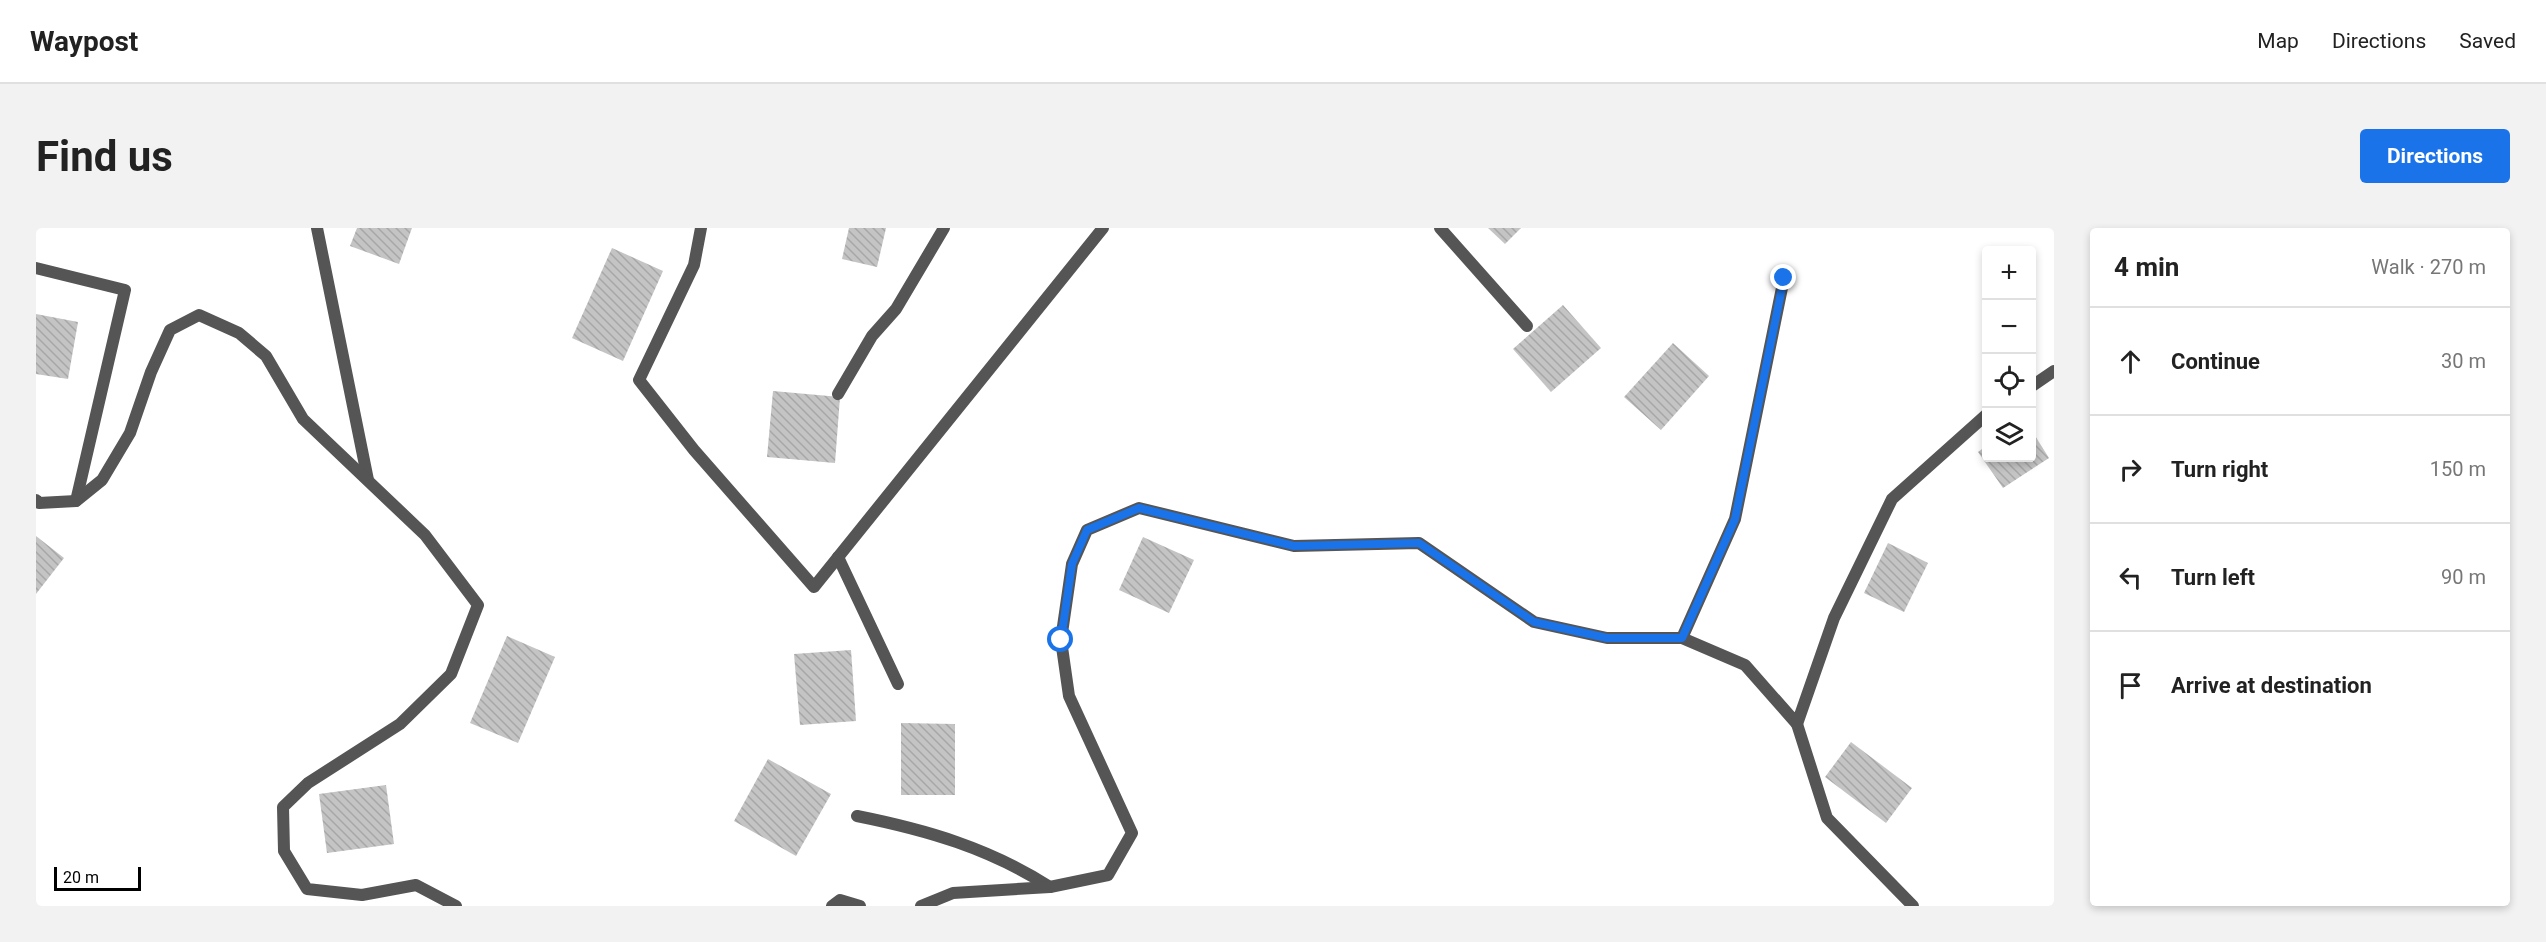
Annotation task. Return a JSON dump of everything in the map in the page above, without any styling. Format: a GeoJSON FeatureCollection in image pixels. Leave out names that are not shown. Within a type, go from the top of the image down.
{"type":"FeatureCollection","features":[{"type":"Feature","properties":{"kind":"street"},"geometry":{"type":"LineString","coordinates":[[317,228],[368,480]]}},
{"type":"Feature","properties":{"kind":"street"},"geometry":{"type":"LineString","coordinates":[[701,228],[694,265],[639,380],[694,450],[814,587],[1103,228]]}},
{"type":"Feature","properties":{"kind":"street"},"geometry":{"type":"LineString","coordinates":[[837,394],[872,336],[896,309],[944,228]]}},
{"type":"Feature","properties":{"kind":"street"},"geometry":{"type":"LineString","coordinates":[[1440,228],[1527,326]]}},
{"type":"Feature","properties":{"kind":"street"},"geometry":{"type":"LineString","coordinates":[[36,268],[125,290],[76,501]]}},
{"type":"Feature","properties":{"kind":"street"},"geometry":{"type":"LineString","coordinates":[[1682,638],[1735,519],[1784,278]]}},
{"type":"Feature","properties":{"kind":"street"},"geometry":{"type":"LineString","coordinates":[[36,500],[39,502],[76,501],[102,480],[129,433],[151,372],[170,330],[199,315],[239,333],[266,356],[303,419],[425,535],[478,605],[451,674],[400,724],[308,783],[283,807],[284,851],[307,889],[362,895],[416,885],[456,906]]}},
{"type":"Feature","properties":{"kind":"street"},"geometry":{"type":"LineString","coordinates":[[2036,383],[2054,371]]}},
{"type":"Feature","properties":{"kind":"street"},"geometry":{"type":"LineString","coordinates":[[1797,724],[1834,618],[1892,499],[1982,420]]}},
{"type":"Feature","properties":{"kind":"street"},"geometry":{"type":"LineString","coordinates":[[921,906],[953,893],[1050,887],[1108,875],[1132,832],[1069,696],[1061,640],[1072,564],[1087,530],[1139,508],[1294,546],[1419,543],[1534,622],[1607,638],[1682,638],[1745,665],[1797,724],[1827,818],[1913,906]]}},
{"type":"Feature","properties":{"kind":"street"},"geometry":{"type":"LineString","coordinates":[[838,557],[898,684]]}},
{"type":"Feature","properties":{"kind":"street"},"geometry":{"type":"LineString","coordinates":[[857,816],[922,829],[1016,866],[1050,887]]}},
{"type":"Feature","properties":{"kind":"street"},"geometry":{"type":"LineString","coordinates":[[832,906],[840,900],[860,906]]}},
{"type":"Feature","properties":{"kind":"building"},"geometry":{"type":"Polygon","coordinates":[[[357,228],[412,228],[399,264],[350,246],[357,228]]]}},
{"type":"Feature","properties":{"kind":"building"},"geometry":{"type":"Polygon","coordinates":[[[849,228],[886,228],[877,267],[842,259],[849,228]]]}},
{"type":"Feature","properties":{"kind":"building"},"geometry":{"type":"Polygon","coordinates":[[[1488,228],[1521,228],[1505,244],[1488,228]]]}},
{"type":"Feature","properties":{"kind":"building"},"geometry":{"type":"Polygon","coordinates":[[[612,248],[663,271],[623,361],[572,338],[612,248]]]}},
{"type":"Feature","properties":{"kind":"building"},"geometry":{"type":"Polygon","coordinates":[[[1563,305],[1601,348],[1551,392],[1513,349],[1563,305]]]}},
{"type":"Feature","properties":{"kind":"building"},"geometry":{"type":"Polygon","coordinates":[[[36,314],[78,322],[68,379],[36,374],[36,314]]]}},
{"type":"Feature","properties":{"kind":"building"},"geometry":{"type":"Polygon","coordinates":[[[1673,343],[1709,376],[1661,430],[1624,397],[1673,343]]]}},
{"type":"Feature","properties":{"kind":"building"},"geometry":{"type":"Polygon","coordinates":[[[773,391],[840,397],[835,463],[767,457],[773,391]]]}},
{"type":"Feature","properties":{"kind":"building"},"geometry":{"type":"Polygon","coordinates":[[[2036,437],[2049,458],[2003,488],[1985,462],[2036,462],[2036,437]]]}},
{"type":"Feature","properties":{"kind":"building"},"geometry":{"type":"Polygon","coordinates":[[[36,536],[64,558],[36,594],[36,536]]]}},
{"type":"Feature","properties":{"kind":"building"},"geometry":{"type":"Polygon","coordinates":[[[1143,537],[1194,560],[1169,613],[1119,590],[1143,537]]]}},
{"type":"Feature","properties":{"kind":"building"},"geometry":{"type":"Polygon","coordinates":[[[1888,543],[1928,563],[1904,612],[1864,593],[1888,543]]]}},
{"type":"Feature","properties":{"kind":"building"},"geometry":{"type":"Polygon","coordinates":[[[507,636],[555,657],[518,743],[470,723],[507,636]]]}},
{"type":"Feature","properties":{"kind":"building"},"geometry":{"type":"Polygon","coordinates":[[[851,650],[856,721],[800,725],[794,654],[851,650]]]}},
{"type":"Feature","properties":{"kind":"building"},"geometry":{"type":"Polygon","coordinates":[[[901,723],[955,724],[955,795],[901,795],[901,723]]]}},
{"type":"Feature","properties":{"kind":"building"},"geometry":{"type":"Polygon","coordinates":[[[1851,742],[1912,788],[1886,823],[1825,777],[1851,742]]]}},
{"type":"Feature","properties":{"kind":"building"},"geometry":{"type":"Polygon","coordinates":[[[768,759],[831,794],[796,856],[734,821],[768,759]]]}},
{"type":"Feature","properties":{"kind":"building"},"geometry":{"type":"Polygon","coordinates":[[[386,785],[394,844],[327,853],[319,794],[386,785]]]}},
{"type":"Feature","properties":{"kind":"route"},"geometry":{"type":"LineString","coordinates":[[1061,640],[1072,564],[1087,530],[1139,508],[1294,546],[1419,543],[1534,622],[1607,638],[1682,638],[1735,519],[1784,278]]}}]}
